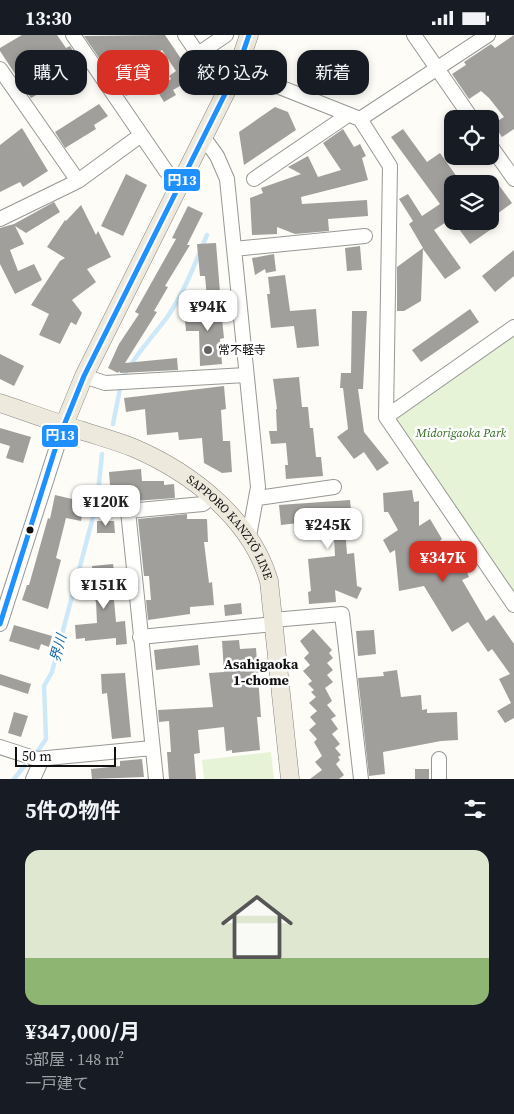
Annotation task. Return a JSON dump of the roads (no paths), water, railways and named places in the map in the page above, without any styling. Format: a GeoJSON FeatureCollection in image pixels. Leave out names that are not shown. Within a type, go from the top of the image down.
{"type":"FeatureCollection","features":[{"type":"Feature","properties":{"kind":"main road"},"geometry":{"type":"LineString","coordinates":[[244,50],[250,35]]}},
{"type":"Feature","properties":{"kind":"main road"},"geometry":{"type":"LineString","coordinates":[[64,425],[84,376],[224,95]]}},
{"type":"Feature","properties":{"kind":"main road","name":"SAPPORO KANZYŌ LINE"},"geometry":{"type":"LineString","coordinates":[[0,403],[134,448],[176,471],[212,496],[249,536],[263,559],[269,581],[290,779]]}},
{"type":"Feature","properties":{"kind":"street"},"geometry":{"type":"LineString","coordinates":[[73,35],[166,171],[180,184]]}},
{"type":"Feature","properties":{"kind":"street"},"geometry":{"type":"LineString","coordinates":[[185,35],[198,55],[226,35]]}},
{"type":"Feature","properties":{"kind":"street"},"geometry":{"type":"LineString","coordinates":[[414,35],[466,110]]}},
{"type":"Feature","properties":{"kind":"street"},"geometry":{"type":"LineString","coordinates":[[254,179],[354,117],[437,69],[488,35]]}},
{"type":"Feature","properties":{"kind":"street"},"geometry":{"type":"LineString","coordinates":[[0,69],[78,181]]}},
{"type":"Feature","properties":{"kind":"street"},"geometry":{"type":"LineString","coordinates":[[287,90],[354,117],[390,166],[386,417],[514,605]]}},
{"type":"Feature","properties":{"kind":"street"},"geometry":{"type":"LineString","coordinates":[[0,219],[78,181],[141,135]]}},
{"type":"Feature","properties":{"kind":"street"},"geometry":{"type":"LineString","coordinates":[[204,138],[217,157],[227,179],[258,498],[249,536]]}},
{"type":"Feature","properties":{"kind":"street"},"geometry":{"type":"LineString","coordinates":[[499,158],[514,179]]}},
{"type":"Feature","properties":{"kind":"street"},"geometry":{"type":"LineString","coordinates":[[234,249],[365,236]]}},
{"type":"Feature","properties":{"kind":"street"},"geometry":{"type":"LineString","coordinates":[[386,417],[514,327]]}},
{"type":"Feature","properties":{"kind":"street"},"geometry":{"type":"LineString","coordinates":[[84,376],[105,383],[246,375]]}},
{"type":"Feature","properties":{"kind":"street"},"geometry":{"type":"LineString","coordinates":[[0,624],[64,425]]}},
{"type":"Feature","properties":{"kind":"street"},"geometry":{"type":"LineString","coordinates":[[258,498],[334,487]]}},
{"type":"Feature","properties":{"kind":"street"},"geometry":{"type":"LineString","coordinates":[[156,779],[128,511],[202,504],[212,496]]}},
{"type":"Feature","properties":{"kind":"street"},"geometry":{"type":"LineString","coordinates":[[140,637],[342,615],[361,779]]}},
{"type":"Feature","properties":{"kind":"street"},"geometry":{"type":"LineString","coordinates":[[0,747],[42,759],[152,749]]}},
{"type":"Feature","properties":{"kind":"street"},"geometry":{"type":"LineString","coordinates":[[34,779],[42,759]]}},
{"type":"Feature","properties":{"kind":"street"},"geometry":{"type":"LineString","coordinates":[[438,759],[439,779]]}},
{"type":"Feature","properties":{"kind":"waterway","name":"界川"},"geometry":{"type":"LineString","coordinates":[[123,378],[180,297],[207,235]]}},
{"type":"Feature","properties":{"kind":"waterway","name":"界川"},"geometry":{"type":"LineString","coordinates":[[113,424],[120,389]]}},
{"type":"Feature","properties":{"kind":"waterway","name":"界川"},"geometry":{"type":"LineString","coordinates":[[37,752],[46,739],[44,686],[52,672],[97,502],[102,454]]}},
{"type":"Feature","properties":{"kind":"waterway","name":"界川"},"geometry":{"type":"LineString","coordinates":[[14,779],[26,764]]}},
{"type":"Feature","properties":{"kind":"place","name":"常不軽寺"},"geometry":{"type":"Point","coordinates":[208,350]}},
{"type":"Feature","properties":{"kind":"district","name":"Asahigaoka 1-chome"},"geometry":{"type":"Point","coordinates":[261,672]}},
{"type":"Feature","properties":{"kind":"park label","name":"Midorigaoka Park"},"geometry":{"type":"Point","coordinates":[461,433]}}]}
